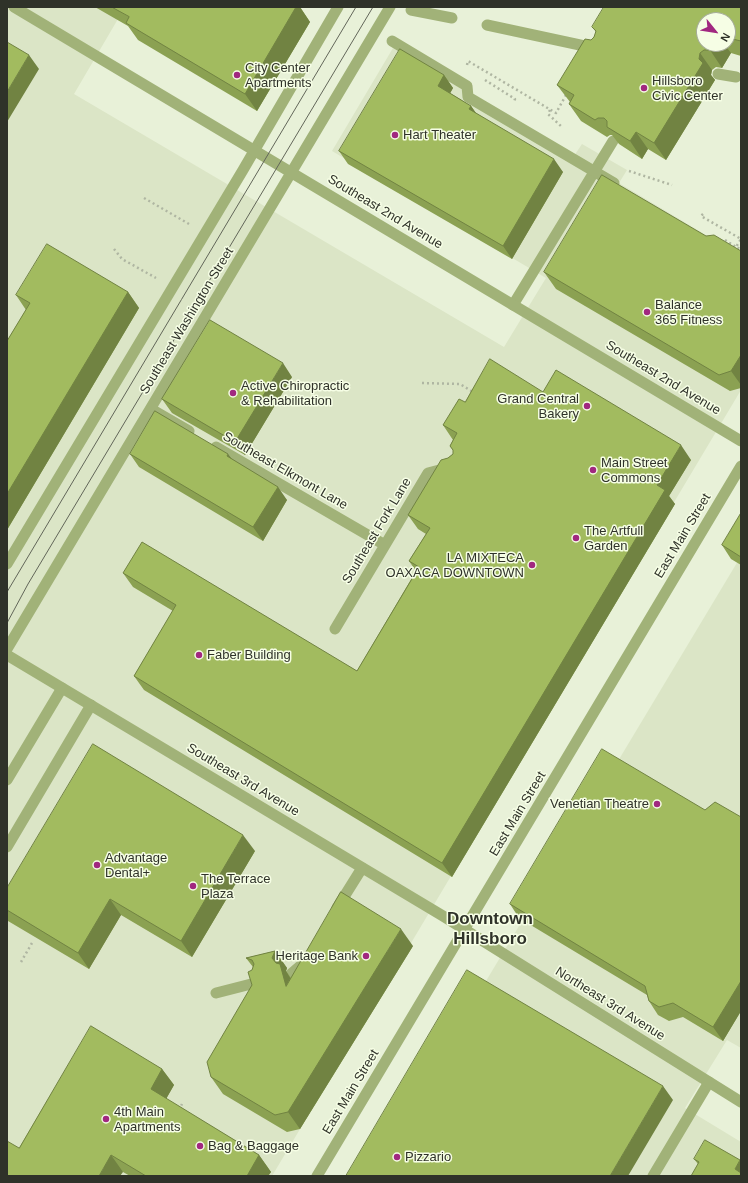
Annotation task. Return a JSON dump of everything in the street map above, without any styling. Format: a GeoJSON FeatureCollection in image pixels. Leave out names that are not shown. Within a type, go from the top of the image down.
{"type":"FeatureCollection","features":[{"type":"Feature","properties":{"kind":"street","name":"Southeast 2nd Avenue"},"geometry":{"type":"LineString","coordinates":[[14,7],[741,441]]}},
{"type":"Feature","properties":{"kind":"street"},"geometry":{"type":"LineString","coordinates":[[7,564],[255,151],[338,7]]}},
{"type":"Feature","properties":{"kind":"street","name":"Southeast Washington Street"},"geometry":{"type":"LineString","coordinates":[[7,649],[390,7]]}},
{"type":"Feature","properties":{"kind":"street"},"geometry":{"type":"LineString","coordinates":[[411,10],[452,18]]}},
{"type":"Feature","properties":{"kind":"street"},"geometry":{"type":"LineString","coordinates":[[487,25],[601,50]]}},
{"type":"Feature","properties":{"kind":"street"},"geometry":{"type":"LineString","coordinates":[[392,41],[467,86],[468,97],[621,187]]}},
{"type":"Feature","properties":{"kind":"street"},"geometry":{"type":"LineString","coordinates":[[718,74],[736,77]]}},
{"type":"Feature","properties":{"kind":"street"},"geometry":{"type":"LineString","coordinates":[[513,305],[613,141]]}},
{"type":"Feature","properties":{"kind":"street","name":"Southeast Elkmont Lane"},"geometry":{"type":"LineString","coordinates":[[151,409],[385,545]]}},
{"type":"Feature","properties":{"kind":"street","name":"Southeast Fork Lane"},"geometry":{"type":"LineString","coordinates":[[335,629],[428,473],[456,466]]}},
{"type":"Feature","properties":{"kind":"street","name":"East Main Street"},"geometry":{"type":"LineString","coordinates":[[317,1176],[741,466]]}},
{"type":"Feature","properties":{"kind":"street","name":"Southeast 3rd Avenue"},"geometry":{"type":"LineString","coordinates":[[7,655],[465,929]]}},
{"type":"Feature","properties":{"kind":"street"},"geometry":{"type":"LineString","coordinates":[[7,780],[62,688]]}},
{"type":"Feature","properties":{"kind":"street"},"geometry":{"type":"LineString","coordinates":[[7,847],[91,706]]}},
{"type":"Feature","properties":{"kind":"street"},"geometry":{"type":"LineString","coordinates":[[332,916],[362,868]]}},
{"type":"Feature","properties":{"kind":"street","name":"Northeast 3rd Avenue"},"geometry":{"type":"LineString","coordinates":[[465,929],[741,1102]]}},
{"type":"Feature","properties":{"kind":"street"},"geometry":{"type":"LineString","coordinates":[[291,974],[300,968],[310,954]]}},
{"type":"Feature","properties":{"kind":"street"},"geometry":{"type":"LineString","coordinates":[[216,993],[259,982]]}},
{"type":"Feature","properties":{"kind":"street"},"geometry":{"type":"LineString","coordinates":[[653,1176],[708,1082]]}},
{"type":"Feature","properties":{"kind":"path"},"geometry":{"type":"LineString","coordinates":[[467,68],[468,61],[556,113],[567,93]]}},
{"type":"Feature","properties":{"kind":"path"},"geometry":{"type":"LineString","coordinates":[[479,76],[515,99],[513,104]]}},
{"type":"Feature","properties":{"kind":"path"},"geometry":{"type":"LineString","coordinates":[[602,157],[633,172],[672,185]]}},
{"type":"Feature","properties":{"kind":"path"},"geometry":{"type":"LineString","coordinates":[[144,198],[190,225]]}},
{"type":"Feature","properties":{"kind":"path"},"geometry":{"type":"LineString","coordinates":[[703,214],[701,216],[741,239],[736,247]]}},
{"type":"Feature","properties":{"kind":"path"},"geometry":{"type":"LineString","coordinates":[[721,246],[725,240],[741,250]]}},
{"type":"Feature","properties":{"kind":"path"},"geometry":{"type":"LineString","coordinates":[[114,249],[122,259],[158,280]]}},
{"type":"Feature","properties":{"kind":"path"},"geometry":{"type":"LineString","coordinates":[[422,383],[460,384],[478,395]]}},
{"type":"Feature","properties":{"kind":"path"},"geometry":{"type":"LineString","coordinates":[[21,962],[32,943]]}},
{"type":"Feature","properties":{"kind":"path"},"geometry":{"type":"LineString","coordinates":[[178,1111],[182,1104]]}},
{"type":"Feature","properties":{"kind":"shaded area"},"geometry":{"type":"Polygon","coordinates":[[[7,7],[125,7],[74,94],[504,347],[546,278],[332,151],[393,48],[574,156],[582,144],[627,170],[619,183],[741,256],[741,390],[272,1176],[7,1176],[7,7]]]}},
{"type":"Feature","properties":{"kind":"shaded area"},"geometry":{"type":"Polygon","coordinates":[[[741,556],[741,1048],[727,1040],[685,1108],[741,1142],[741,1176],[369,1176],[741,556]]]}},
{"type":"Feature","properties":{"kind":"building","name":"City Center Apartments"},"geometry":{"type":"Polygon","coordinates":[[[112,7],[296,7],[245,94],[126,23],[129,17],[112,7]]]}},
{"type":"Feature","properties":{"kind":"building","name":"Hillsboro Civic Center"},"geometry":{"type":"Polygon","coordinates":[[[604,7],[741,7],[741,41],[736,40],[736,12],[696,12],[696,52],[701,52],[699,59],[703,63],[654,143],[636,132],[630,141],[607,127],[607,121],[604,118],[598,118],[595,120],[569,104],[574,95],[557,85],[585,39],[591,40],[594,37],[596,31],[592,27],[604,7]]]}},
{"type":"Feature","properties":{"kind":"building"},"geometry":{"type":"Polygon","coordinates":[[[7,42],[29,55],[7,92],[7,42]]]}},
{"type":"Feature","properties":{"kind":"building"},"geometry":{"type":"Polygon","coordinates":[[[400,49],[444,75],[438,86],[471,106],[469,109],[554,159],[503,246],[339,151],[400,49]]]}},
{"type":"Feature","properties":{"kind":"building"},"geometry":{"type":"Polygon","coordinates":[[[602,175],[706,236],[714,235],[741,251],[741,355],[731,371],[719,375],[544,272],[602,175]]]}},
{"type":"Feature","properties":{"kind":"building"},"geometry":{"type":"Polygon","coordinates":[[[47,244],[128,292],[7,494],[7,341],[30,303],[16,295],[47,244]]]}},
{"type":"Feature","properties":{"kind":"building","name":"Active Chiropractic & Rehabilitation"},"geometry":{"type":"Polygon","coordinates":[[[210,320],[283,363],[235,442],[162,399],[210,320]]]}},
{"type":"Feature","properties":{"kind":"building"},"geometry":{"type":"Polygon","coordinates":[[[490,359],[543,392],[556,370],[681,445],[657,485],[665,490],[442,863],[134,676],[176,605],[123,573],[142,542],[357,671],[419,567],[409,561],[430,528],[408,515],[441,460],[448,458],[453,454],[453,450],[450,446],[457,433],[443,425],[459,399],[465,402],[490,359]]]}},
{"type":"Feature","properties":{"kind":"building"},"geometry":{"type":"Polygon","coordinates":[[[155,411],[228,454],[227,456],[278,487],[253,527],[130,454],[155,411]]]}},
{"type":"Feature","properties":{"kind":"building"},"geometry":{"type":"Polygon","coordinates":[[[741,513],[741,557],[722,545],[741,513]]]}},
{"type":"Feature","properties":{"kind":"building"},"geometry":{"type":"Polygon","coordinates":[[[93,744],[243,835],[181,941],[110,899],[78,953],[7,910],[7,888],[93,744]]]}},
{"type":"Feature","properties":{"kind":"building"},"geometry":{"type":"Polygon","coordinates":[[[602,749],[705,810],[715,802],[741,817],[741,981],[713,1027],[673,1003],[659,1007],[649,1001],[645,986],[510,904],[602,749]]]}},
{"type":"Feature","properties":{"kind":"building"},"geometry":{"type":"Polygon","coordinates":[[[341,892],[401,929],[288,1112],[275,1115],[211,1077],[207,1062],[252,985],[248,972],[252,970],[254,964],[252,960],[246,958],[275,951],[272,958],[276,963],[280,964],[286,986],[341,892]]]}},
{"type":"Feature","properties":{"kind":"building"},"geometry":{"type":"Polygon","coordinates":[[[467,970],[663,1086],[610,1176],[346,1176],[467,970]]]}},
{"type":"Feature","properties":{"kind":"building"},"geometry":{"type":"Polygon","coordinates":[[[91,1026],[162,1069],[151,1089],[259,1155],[247,1176],[146,1176],[111,1155],[99,1176],[7,1176],[7,1141],[19,1148],[91,1026]]]}},
{"type":"Feature","properties":{"kind":"building"},"geometry":{"type":"Polygon","coordinates":[[[705,1140],[740,1160],[735,1169],[741,1173],[741,1176],[691,1176],[699,1162],[694,1159],[705,1140]]]}},
{"type":"Feature","properties":{"kind":"tram line"},"geometry":{"type":"LineString","coordinates":[[7,592],[356,7]]}},
{"type":"Feature","properties":{"kind":"tram line"},"geometry":{"type":"LineString","coordinates":[[7,623],[28,584],[373,7]]}},
{"type":"Feature","properties":{"kind":"place","name":"City Center Apartments"},"geometry":{"type":"Point","coordinates":[237,75]}},
{"type":"Feature","properties":{"kind":"place","name":"Hillsboro Civic Center"},"geometry":{"type":"Point","coordinates":[644,88]}},
{"type":"Feature","properties":{"kind":"place","name":"Hart Theater"},"geometry":{"type":"Point","coordinates":[395,135]}},
{"type":"Feature","properties":{"kind":"place","name":"Balance 365 Fitness"},"geometry":{"type":"Point","coordinates":[647,312]}},
{"type":"Feature","properties":{"kind":"place","name":"Active Chiropractic & Rehabilitation"},"geometry":{"type":"Point","coordinates":[233,393]}},
{"type":"Feature","properties":{"kind":"place","name":"Grand Central Bakery"},"geometry":{"type":"Point","coordinates":[587,406]}},
{"type":"Feature","properties":{"kind":"place","name":"Main Street Commons"},"geometry":{"type":"Point","coordinates":[593,470]}},
{"type":"Feature","properties":{"kind":"place","name":"The Artfull Garden"},"geometry":{"type":"Point","coordinates":[576,538]}},
{"type":"Feature","properties":{"kind":"place","name":"LA MIXTECA OAXACA DOWNTOWN"},"geometry":{"type":"Point","coordinates":[532,565]}},
{"type":"Feature","properties":{"kind":"place","name":"Faber Building"},"geometry":{"type":"Point","coordinates":[199,655]}},
{"type":"Feature","properties":{"kind":"place","name":"Venetian Theatre"},"geometry":{"type":"Point","coordinates":[657,804]}},
{"type":"Feature","properties":{"kind":"place","name":"Advantage Dental+"},"geometry":{"type":"Point","coordinates":[97,865]}},
{"type":"Feature","properties":{"kind":"place","name":"The Terrace Plaza"},"geometry":{"type":"Point","coordinates":[193,886]}},
{"type":"Feature","properties":{"kind":"place","name":"Heritage Bank"},"geometry":{"type":"Point","coordinates":[366,956]}},
{"type":"Feature","properties":{"kind":"place","name":"4th Main Apartments"},"geometry":{"type":"Point","coordinates":[106,1119]}},
{"type":"Feature","properties":{"kind":"place","name":"Bag & Baggage"},"geometry":{"type":"Point","coordinates":[200,1146]}},
{"type":"Feature","properties":{"kind":"place","name":"Pizzario"},"geometry":{"type":"Point","coordinates":[397,1157]}},
{"type":"Feature","properties":{"kind":"district","name":"Downtown Hillsboro"},"geometry":{"type":"Point","coordinates":[490,929]}}]}
